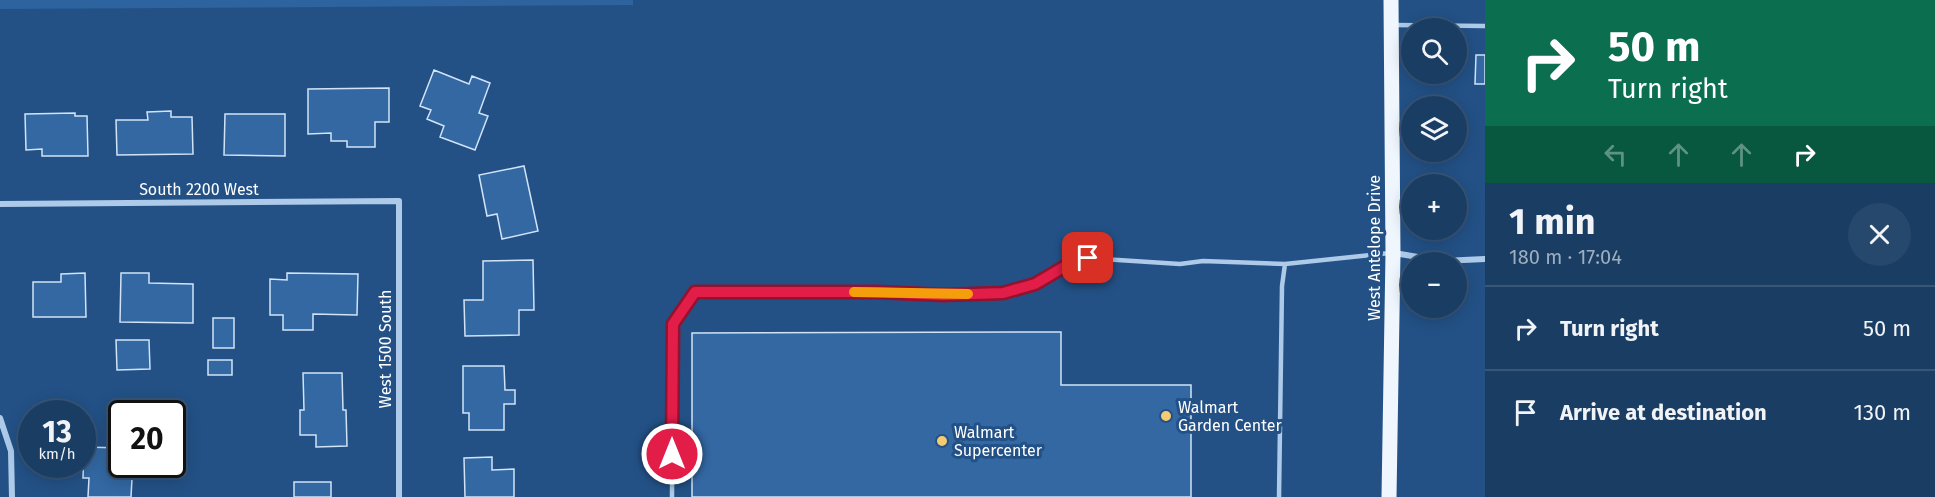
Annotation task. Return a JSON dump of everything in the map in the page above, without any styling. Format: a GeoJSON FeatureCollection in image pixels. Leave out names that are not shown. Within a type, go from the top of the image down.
{"type":"FeatureCollection","features":[{"type":"Feature","properties":{"kind":"main road","name":"West Antelope Drive"},"geometry":{"type":"LineString","coordinates":[[1389,497],[1393,253],[1391,0]]}},
{"type":"Feature","properties":{"kind":"street","name":"South 2200 West"},"geometry":{"type":"LineString","coordinates":[[0,204],[399,201]]}},
{"type":"Feature","properties":{"kind":"street","name":"West 1500 South"},"geometry":{"type":"LineString","coordinates":[[399,201],[399,497]]}},
{"type":"Feature","properties":{"kind":"street"},"geometry":{"type":"LineString","coordinates":[[1393,253],[1442,261],[1485,259]]}},
{"type":"Feature","properties":{"kind":"street"},"geometry":{"type":"LineString","coordinates":[[0,418],[11,451],[12,497]]}},
{"type":"Feature","properties":{"kind":"lane"},"geometry":{"type":"LineString","coordinates":[[1391,25],[1485,26]]}},
{"type":"Feature","properties":{"kind":"lane"},"geometry":{"type":"LineString","coordinates":[[672,497],[673,324],[695,292],[877,292],[943,295],[1003,293],[1035,284],[1069,264],[1088,258],[1180,264],[1203,261],[1285,264],[1393,253]]}},
{"type":"Feature","properties":{"kind":"lane"},"geometry":{"type":"LineString","coordinates":[[1279,497],[1282,286],[1285,264]]}},
{"type":"Feature","properties":{"kind":"shaded area"},"geometry":{"type":"Polygon","coordinates":[[[0,0],[633,0],[633,5],[0,9],[0,0]]]}},
{"type":"Feature","properties":{"kind":"building"},"geometry":{"type":"Polygon","coordinates":[[[1476,55],[1485,55],[1485,84],[1475,84],[1476,55]]]}},
{"type":"Feature","properties":{"kind":"building"},"geometry":{"type":"Polygon","coordinates":[[[434,70],[469,84],[472,76],[490,83],[479,113],[488,116],[475,150],[440,137],[444,126],[427,119],[431,110],[420,106],[434,70]]]}},
{"type":"Feature","properties":{"kind":"building"},"geometry":{"type":"Polygon","coordinates":[[[389,88],[389,122],[375,122],[375,147],[347,147],[347,141],[331,141],[331,133],[308,134],[308,89],[389,88]]]}},
{"type":"Feature","properties":{"kind":"building"},"geometry":{"type":"Polygon","coordinates":[[[171,111],[171,117],[192,117],[193,154],[117,155],[116,120],[148,120],[147,112],[171,111]]]}},
{"type":"Feature","properties":{"kind":"building"},"geometry":{"type":"Polygon","coordinates":[[[75,113],[75,116],[87,116],[88,156],[42,156],[42,149],[26,150],[25,114],[75,113]]]}},
{"type":"Feature","properties":{"kind":"building"},"geometry":{"type":"Polygon","coordinates":[[[225,114],[285,114],[285,156],[224,155],[225,114]]]}},
{"type":"Feature","properties":{"kind":"building"},"geometry":{"type":"Polygon","coordinates":[[[524,166],[538,231],[502,239],[497,214],[487,216],[479,175],[524,166]]]}},
{"type":"Feature","properties":{"kind":"building"},"geometry":{"type":"Polygon","coordinates":[[[533,260],[534,310],[519,310],[519,335],[465,336],[464,300],[483,300],[483,261],[533,260]]]}},
{"type":"Feature","properties":{"kind":"building"},"geometry":{"type":"Polygon","coordinates":[[[85,273],[86,317],[33,317],[33,282],[61,282],[61,274],[85,273]]]}},
{"type":"Feature","properties":{"kind":"building"},"geometry":{"type":"Polygon","coordinates":[[[121,273],[149,273],[149,283],[193,284],[193,323],[120,322],[121,273]]]}},
{"type":"Feature","properties":{"kind":"building"},"geometry":{"type":"Polygon","coordinates":[[[287,273],[358,274],[357,315],[313,314],[313,330],[283,330],[283,315],[270,315],[270,279],[287,280],[287,273]]]}},
{"type":"Feature","properties":{"kind":"building"},"geometry":{"type":"Polygon","coordinates":[[[213,318],[234,318],[234,348],[213,348],[213,318]]]}},
{"type":"Feature","properties":{"kind":"building","name":"Walmart Supercenter"},"geometry":{"type":"Polygon","coordinates":[[[1061,332],[1061,385],[1191,385],[1191,497],[692,497],[692,333],[1061,332]]]}},
{"type":"Feature","properties":{"kind":"building"},"geometry":{"type":"Polygon","coordinates":[[[116,340],[149,340],[150,369],[117,370],[116,340]]]}},
{"type":"Feature","properties":{"kind":"building"},"geometry":{"type":"Polygon","coordinates":[[[208,360],[232,360],[232,375],[208,375],[208,360]]]}},
{"type":"Feature","properties":{"kind":"building"},"geometry":{"type":"Polygon","coordinates":[[[463,366],[504,366],[505,390],[515,390],[515,404],[504,404],[504,430],[469,430],[469,413],[463,413],[463,366]]]}},
{"type":"Feature","properties":{"kind":"building"},"geometry":{"type":"Polygon","coordinates":[[[303,373],[342,373],[347,446],[316,447],[316,435],[300,435],[300,410],[304,410],[303,373]]]}},
{"type":"Feature","properties":{"kind":"building"},"geometry":{"type":"Polygon","coordinates":[[[96,447],[108,448],[108,478],[145,478],[132,479],[131,497],[88,497],[89,478],[96,478],[96,447]]]}},
{"type":"Feature","properties":{"kind":"building"},"geometry":{"type":"Polygon","coordinates":[[[492,457],[492,470],[514,469],[514,497],[465,497],[464,458],[492,457]]]}},
{"type":"Feature","properties":{"kind":"building"},"geometry":{"type":"Polygon","coordinates":[[[294,482],[331,482],[331,497],[294,497],[294,482]]]}},
{"type":"Feature","properties":{"kind":"slow traffic"},"geometry":{"type":"LineString","coordinates":[[854,292],[968,294]]}},
{"type":"Feature","properties":{"kind":"place","name":"Walmart Garden Center"},"geometry":{"type":"Point","coordinates":[1166,416]}},
{"type":"Feature","properties":{"kind":"place","name":"Walmart Supercenter"},"geometry":{"type":"Point","coordinates":[942,441]}},
{"type":"Feature","properties":{"kind":"route"},"geometry":{"type":"LineString","coordinates":[[672,454],[673,324],[695,292],[877,292],[943,295],[1003,293],[1035,284],[1069,264],[1088,258]]}}]}
